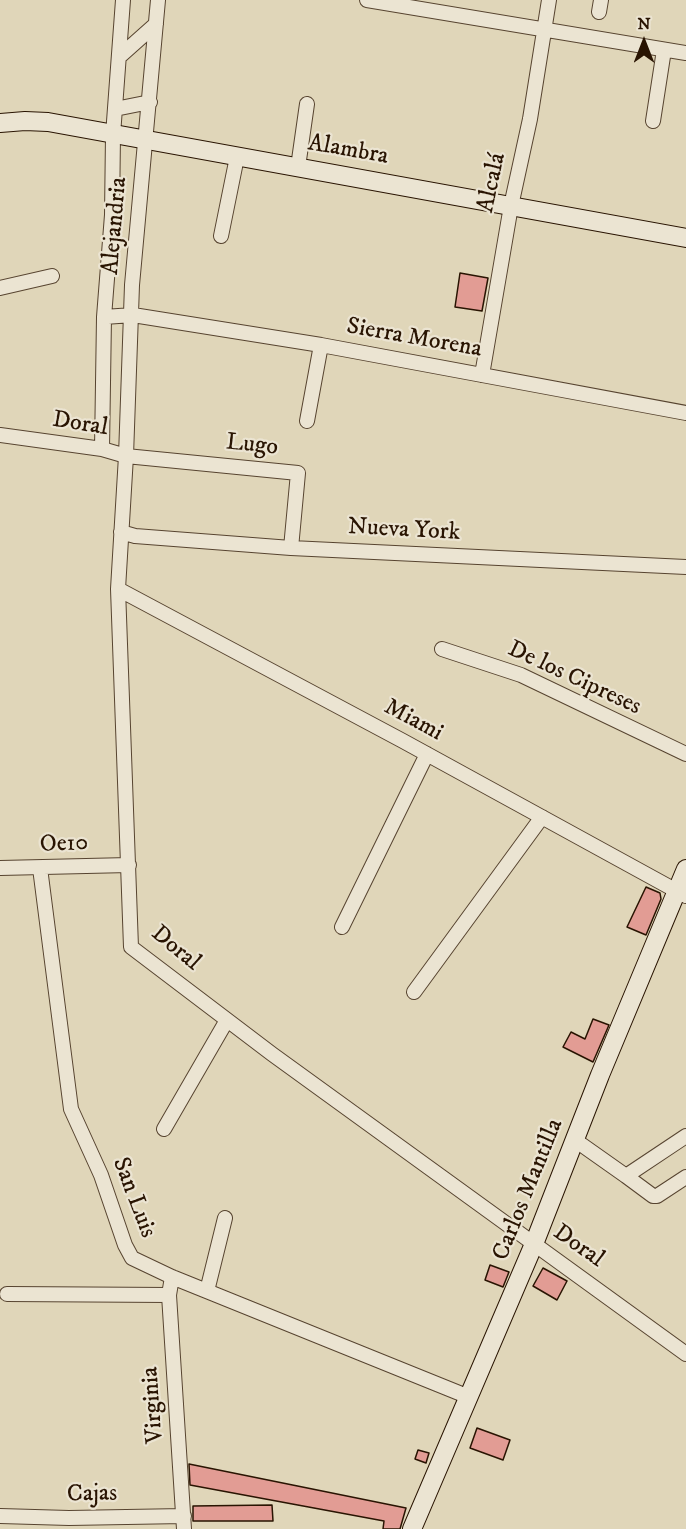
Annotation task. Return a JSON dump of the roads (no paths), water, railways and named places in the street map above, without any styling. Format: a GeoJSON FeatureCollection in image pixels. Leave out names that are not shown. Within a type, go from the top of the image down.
{"type":"FeatureCollection","features":[{"type":"Feature","properties":{"kind":"street"},"geometry":{"type":"LineString","coordinates":[[102,449],[104,317],[112,215],[113,135],[123,0]]}},
{"type":"Feature","properties":{"kind":"street","name":"Alejandria"},"geometry":{"type":"LineString","coordinates":[[126,456],[133,315],[132,285],[158,0]]}},
{"type":"Feature","properties":{"kind":"street"},"geometry":{"type":"LineString","coordinates":[[367,0],[686,53]]}},
{"type":"Feature","properties":{"kind":"street","name":"Alcalá"},"geometry":{"type":"LineString","coordinates":[[482,375],[510,206],[530,119],[549,0]]}},
{"type":"Feature","properties":{"kind":"street"},"geometry":{"type":"LineString","coordinates":[[119,57],[156,24]]}},
{"type":"Feature","properties":{"kind":"street"},"geometry":{"type":"LineString","coordinates":[[653,121],[664,50]]}},
{"type":"Feature","properties":{"kind":"street"},"geometry":{"type":"LineString","coordinates":[[115,109],[150,102]]}},
{"type":"Feature","properties":{"kind":"street"},"geometry":{"type":"LineString","coordinates":[[298,167],[307,104]]}},
{"type":"Feature","properties":{"kind":"street","name":"Alambra"},"geometry":{"type":"LineString","coordinates":[[0,123],[48,122],[686,238]]}},
{"type":"Feature","properties":{"kind":"street"},"geometry":{"type":"LineString","coordinates":[[221,236],[237,157]]}},
{"type":"Feature","properties":{"kind":"street"},"geometry":{"type":"LineString","coordinates":[[0,288],[52,276]]}},
{"type":"Feature","properties":{"kind":"street","name":"Sierra Morena"},"geometry":{"type":"LineString","coordinates":[[104,317],[133,315],[321,345],[686,413]]}},
{"type":"Feature","properties":{"kind":"street"},"geometry":{"type":"LineString","coordinates":[[307,421],[321,345]]}},
{"type":"Feature","properties":{"kind":"street","name":"Doral"},"geometry":{"type":"LineString","coordinates":[[0,435],[102,449],[126,456],[118,589],[131,947],[227,1020],[686,1354]]}},
{"type":"Feature","properties":{"kind":"street","name":"Lugo"},"geometry":{"type":"LineString","coordinates":[[126,456],[298,473],[291,548]]}},
{"type":"Feature","properties":{"kind":"street","name":"Nueva York"},"geometry":{"type":"LineString","coordinates":[[121,532],[135,536],[291,548],[686,567]]}},
{"type":"Feature","properties":{"kind":"street","name":"Miami"},"geometry":{"type":"LineString","coordinates":[[118,589],[681,893]]}},
{"type":"Feature","properties":{"kind":"street","name":"De los Cipreses"},"geometry":{"type":"LineString","coordinates":[[442,649],[521,675],[686,754]]}},
{"type":"Feature","properties":{"kind":"street"},"geometry":{"type":"LineString","coordinates":[[342,927],[427,754]]}},
{"type":"Feature","properties":{"kind":"street"},"geometry":{"type":"LineString","coordinates":[[414,992],[542,817]]}},
{"type":"Feature","properties":{"kind":"street","name":"Oe10"},"geometry":{"type":"LineString","coordinates":[[0,868],[129,865]]}},
{"type":"Feature","properties":{"kind":"street","name":"San Luis"},"geometry":{"type":"LineString","coordinates":[[40,868],[71,1109],[101,1175],[125,1245],[132,1258],[172,1277],[469,1397]]}},
{"type":"Feature","properties":{"kind":"street","name":"Carlos Mantilla"},"geometry":{"type":"LineString","coordinates":[[412,1529],[534,1244],[600,1075],[681,893],[686,868]]}},
{"type":"Feature","properties":{"kind":"street"},"geometry":{"type":"LineString","coordinates":[[164,1129],[227,1020]]}},
{"type":"Feature","properties":{"kind":"street"},"geometry":{"type":"LineString","coordinates":[[626,1176],[686,1136]]}},
{"type":"Feature","properties":{"kind":"street"},"geometry":{"type":"LineString","coordinates":[[575,1140],[653,1196],[657,1196],[686,1177]]}},
{"type":"Feature","properties":{"kind":"street"},"geometry":{"type":"LineString","coordinates":[[207,1291],[225,1218]]}},
{"type":"Feature","properties":{"kind":"street","name":"Virginia"},"geometry":{"type":"LineString","coordinates":[[172,1277],[169,1295],[184,1523]]}},
{"type":"Feature","properties":{"kind":"street"},"geometry":{"type":"LineString","coordinates":[[7,1294],[169,1295]]}},
{"type":"Feature","properties":{"kind":"street","name":"Cajas"},"geometry":{"type":"LineString","coordinates":[[0,1516],[69,1524],[184,1523]]}}]}
